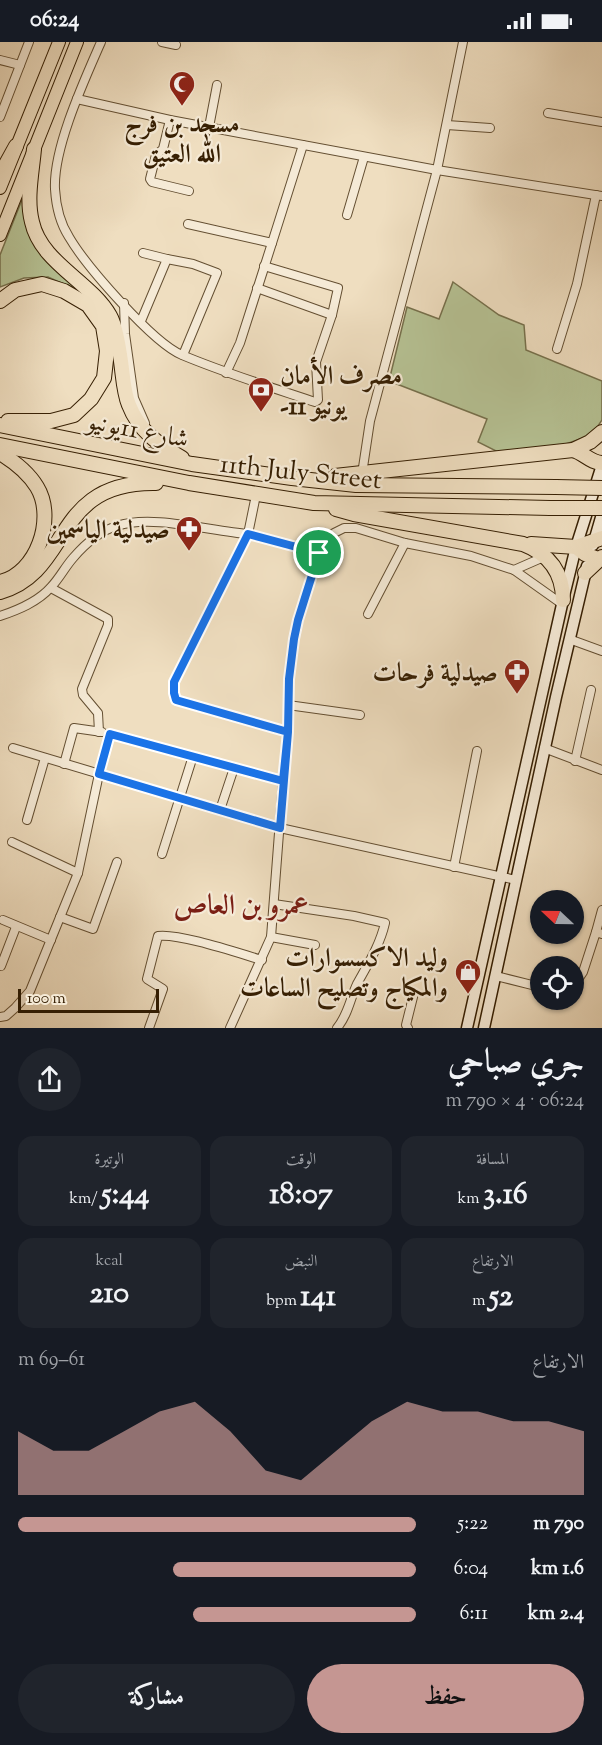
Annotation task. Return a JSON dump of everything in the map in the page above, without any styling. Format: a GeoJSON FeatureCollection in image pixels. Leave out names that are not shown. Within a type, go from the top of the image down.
{"type":"FeatureCollection","features":[{"type":"Feature","properties":{"kind":"highway"},"geometry":{"type":"LineString","coordinates":[[0,174],[16,146]]}},
{"type":"Feature","properties":{"kind":"highway"},"geometry":{"type":"LineString","coordinates":[[34,149],[29,201],[32,223],[42,245],[92,294],[110,316],[118,340],[128,404],[141,427],[158,444],[192,464]]}},
{"type":"Feature","properties":{"kind":"highway"},"geometry":{"type":"LineString","coordinates":[[0,300],[15,290],[42,284],[64,291],[88,305],[103,326],[107,351],[104,378],[91,399],[74,415],[51,421],[0,423]]}},
{"type":"Feature","properties":{"kind":"highway","name":"شارع 11يونيو"},"geometry":{"type":"LineString","coordinates":[[0,423],[192,464],[292,478],[356,484],[602,488]]}},
{"type":"Feature","properties":{"kind":"highway"},"geometry":{"type":"LineString","coordinates":[[292,478],[362,474],[573,450],[601,434]]}},
{"type":"Feature","properties":{"kind":"highway","name":"11th July Street"},"geometry":{"type":"LineString","coordinates":[[0,445],[189,483],[314,502],[602,508]]}},
{"type":"Feature","properties":{"kind":"highway"},"geometry":{"type":"LineString","coordinates":[[573,450],[602,464]]}},
{"type":"Feature","properties":{"kind":"highway"},"geometry":{"type":"LineString","coordinates":[[0,453],[24,469],[39,489],[45,516],[40,544],[26,566],[0,582]]}},
{"type":"Feature","properties":{"kind":"highway"},"geometry":{"type":"LineString","coordinates":[[0,592],[14,588],[34,574],[73,517],[93,498],[116,486],[140,482],[189,483]]}},
{"type":"Feature","properties":{"kind":"highway"},"geometry":{"type":"LineString","coordinates":[[314,502],[354,514],[523,544],[576,547],[598,540]]}},
{"type":"Feature","properties":{"kind":"highway"},"geometry":{"type":"LineString","coordinates":[[523,544],[536,548],[546,556],[560,576],[562,602]]}},
{"type":"Feature","properties":{"kind":"highway"},"geometry":{"type":"LineString","coordinates":[[576,547],[597,558],[585,573]]}},
{"type":"Feature","properties":{"kind":"main road"},"geometry":{"type":"LineString","coordinates":[[0,188],[59,42]]}},
{"type":"Feature","properties":{"kind":"main road"},"geometry":{"type":"LineString","coordinates":[[0,235],[77,42]]}},
{"type":"Feature","properties":{"kind":"main road"},"geometry":{"type":"LineString","coordinates":[[467,1028],[562,602],[576,547],[602,464]]}},
{"type":"Feature","properties":{"kind":"main road"},"geometry":{"type":"LineString","coordinates":[[597,558],[602,514]]}},
{"type":"Feature","properties":{"kind":"main road"},"geometry":{"type":"LineString","coordinates":[[484,1028],[544,748],[585,573]]}},
{"type":"Feature","properties":{"kind":"street"},"geometry":{"type":"LineString","coordinates":[[1,113],[30,42]]}},
{"type":"Feature","properties":{"kind":"street"},"geometry":{"type":"LineString","coordinates":[[100,42],[77,99],[58,157],[55,188],[58,214],[68,236],[84,258],[154,337],[183,355],[226,373],[315,402],[318,400],[315,362],[332,315],[337,287],[264,266]]}},
{"type":"Feature","properties":{"kind":"street"},"geometry":{"type":"LineString","coordinates":[[162,42],[176,45]]}},
{"type":"Feature","properties":{"kind":"street"},"geometry":{"type":"LineString","coordinates":[[362,474],[370,421],[437,170],[463,42]]}},
{"type":"Feature","properties":{"kind":"street"},"geometry":{"type":"LineString","coordinates":[[0,60],[20,65]]}},
{"type":"Feature","properties":{"kind":"street"},"geometry":{"type":"LineString","coordinates":[[209,127],[217,85]]}},
{"type":"Feature","properties":{"kind":"street"},"geometry":{"type":"LineString","coordinates":[[77,99],[170,120],[437,170],[599,195],[582,267],[557,349]]}},
{"type":"Feature","properties":{"kind":"street"},"geometry":{"type":"LineString","coordinates":[[548,113],[602,122]]}},
{"type":"Feature","properties":{"kind":"street"},"geometry":{"type":"LineString","coordinates":[[170,120],[163,149],[156,155],[150,179],[152,182],[189,191]]}},
{"type":"Feature","properties":{"kind":"street"},"geometry":{"type":"LineString","coordinates":[[447,125],[490,128]]}},
{"type":"Feature","properties":{"kind":"street"},"geometry":{"type":"LineString","coordinates":[[226,373],[240,343],[303,145]]}},
{"type":"Feature","properties":{"kind":"street"},"geometry":{"type":"LineString","coordinates":[[346,215],[364,156]]}},
{"type":"Feature","properties":{"kind":"street"},"geometry":{"type":"LineString","coordinates":[[188,224],[272,243]]}},
{"type":"Feature","properties":{"kind":"street"},"geometry":{"type":"LineString","coordinates":[[142,253],[194,264],[217,273],[183,355]]}},
{"type":"Feature","properties":{"kind":"street"},"geometry":{"type":"LineString","coordinates":[[141,321],[167,259]]}},
{"type":"Feature","properties":{"kind":"street"},"geometry":{"type":"LineString","coordinates":[[257,288],[332,315]]}},
{"type":"Feature","properties":{"kind":"street"},"geometry":{"type":"LineString","coordinates":[[124,303],[125,334],[134,398],[145,423],[158,444]]}},
{"type":"Feature","properties":{"kind":"street"},"geometry":{"type":"LineString","coordinates":[[256,495],[248,534],[174,682],[174,693],[176,700],[288,732]]}},
{"type":"Feature","properties":{"kind":"street"},"geometry":{"type":"LineString","coordinates":[[0,616],[32,603],[51,588],[72,559],[89,541],[116,526],[141,521],[248,534],[319,553]]}},
{"type":"Feature","properties":{"kind":"street"},"geometry":{"type":"LineString","coordinates":[[230,1028],[271,937],[288,732],[289,679],[298,620],[319,553],[327,539],[344,528],[356,528],[405,543],[471,556],[514,570],[562,602]]}},
{"type":"Feature","properties":{"kind":"street"},"geometry":{"type":"LineString","coordinates":[[368,614],[405,543]]}},
{"type":"Feature","properties":{"kind":"street"},"geometry":{"type":"LineString","coordinates":[[514,570],[546,556]]}},
{"type":"Feature","properties":{"kind":"street"},"geometry":{"type":"LineString","coordinates":[[51,588],[108,619],[108,625],[82,689],[83,695],[98,713],[99,732]]}},
{"type":"Feature","properties":{"kind":"street"},"geometry":{"type":"LineString","coordinates":[[569,639],[602,651]]}},
{"type":"Feature","properties":{"kind":"street"},"geometry":{"type":"LineString","coordinates":[[575,761],[591,690]]}},
{"type":"Feature","properties":{"kind":"street"},"geometry":{"type":"LineString","coordinates":[[288,705],[360,714]]}},
{"type":"Feature","properties":{"kind":"street"},"geometry":{"type":"LineString","coordinates":[[64,764],[74,728],[110,734],[283,781]]}},
{"type":"Feature","properties":{"kind":"street"},"geometry":{"type":"LineString","coordinates":[[0,1017],[6,1016],[30,991],[78,873],[110,734]]}},
{"type":"Feature","properties":{"kind":"street"},"geometry":{"type":"LineString","coordinates":[[13,748],[280,828],[516,880]]}},
{"type":"Feature","properties":{"kind":"street"},"geometry":{"type":"LineString","coordinates":[[544,748],[602,770]]}},
{"type":"Feature","properties":{"kind":"street"},"geometry":{"type":"LineString","coordinates":[[454,867],[477,751]]}},
{"type":"Feature","properties":{"kind":"street"},"geometry":{"type":"LineString","coordinates":[[162,854],[193,756]]}},
{"type":"Feature","properties":{"kind":"street"},"geometry":{"type":"LineString","coordinates":[[27,820],[45,758]]}},
{"type":"Feature","properties":{"kind":"street"},"geometry":{"type":"LineString","coordinates":[[220,810],[234,768]]}},
{"type":"Feature","properties":{"kind":"street"},"geometry":{"type":"LineString","coordinates":[[12,843],[78,873]]}},
{"type":"Feature","properties":{"kind":"street"},"geometry":{"type":"LineString","coordinates":[[60,917],[93,930],[117,861]]}},
{"type":"Feature","properties":{"kind":"street"},"geometry":{"type":"LineString","coordinates":[[274,904],[385,923],[370,963],[337,1028]]}},
{"type":"Feature","properties":{"kind":"street"},"geometry":{"type":"LineString","coordinates":[[584,970],[599,933],[602,910]]}},
{"type":"Feature","properties":{"kind":"street"},"geometry":{"type":"LineString","coordinates":[[3,920],[51,940]]}},
{"type":"Feature","properties":{"kind":"street"},"geometry":{"type":"LineString","coordinates":[[1,966],[16,927]]}},
{"type":"Feature","properties":{"kind":"street"},"geometry":{"type":"LineString","coordinates":[[149,1028],[163,989],[147,979],[158,936],[188,940],[262,960]]}},
{"type":"Feature","properties":{"kind":"street"},"geometry":{"type":"LineString","coordinates":[[271,937],[315,945]]}},
{"type":"Feature","properties":{"kind":"street"},"geometry":{"type":"LineString","coordinates":[[496,976],[530,984]]}},
{"type":"Feature","properties":{"kind":"street"},"geometry":{"type":"LineString","coordinates":[[408,1028],[406,1024],[414,993]]}},
{"type":"Feature","properties":{"kind":"green space"},"geometry":{"type":"Polygon","coordinates":[[[25,192],[26,223],[84,293],[48,277],[24,278],[0,287],[0,255],[25,192]]]}},
{"type":"Feature","properties":{"kind":"green space"},"geometry":{"type":"Polygon","coordinates":[[[453,282],[499,315],[524,325],[526,350],[602,381],[602,420],[592,435],[560,446],[498,452],[478,442],[487,419],[389,381],[407,307],[439,319],[453,282]]]}},
{"type":"Feature","properties":{"kind":"place","name":"مسجد بن فرج الله العتيق"},"geometry":{"type":"Point","coordinates":[182,107]}},
{"type":"Feature","properties":{"kind":"place","name":"مصرف الأمان -11 يونيو"},"geometry":{"type":"Point","coordinates":[261,413]}},
{"type":"Feature","properties":{"kind":"place","name":"صيدلية الياسمين"},"geometry":{"type":"Point","coordinates":[189,552]}},
{"type":"Feature","properties":{"kind":"place","name":"صيدلية فرحات"},"geometry":{"type":"Point","coordinates":[517,695]}},
{"type":"Feature","properties":{"kind":"place","name":"وليد الاكسسوارات والمكياج وتصليح الساعات"},"geometry":{"type":"Point","coordinates":[468,995]}},
{"type":"Feature","properties":{"kind":"district","name":"عمرو بن العاص"},"geometry":{"type":"Point","coordinates":[241,904]}},
{"type":"Feature","properties":{"kind":"route"},"geometry":{"type":"LineString","coordinates":[[319,553],[248,534],[174,682],[176,700],[288,732],[280,828],[99,774],[110,734],[283,781],[288,732],[289,679],[294,639],[319,553]]}}]}
